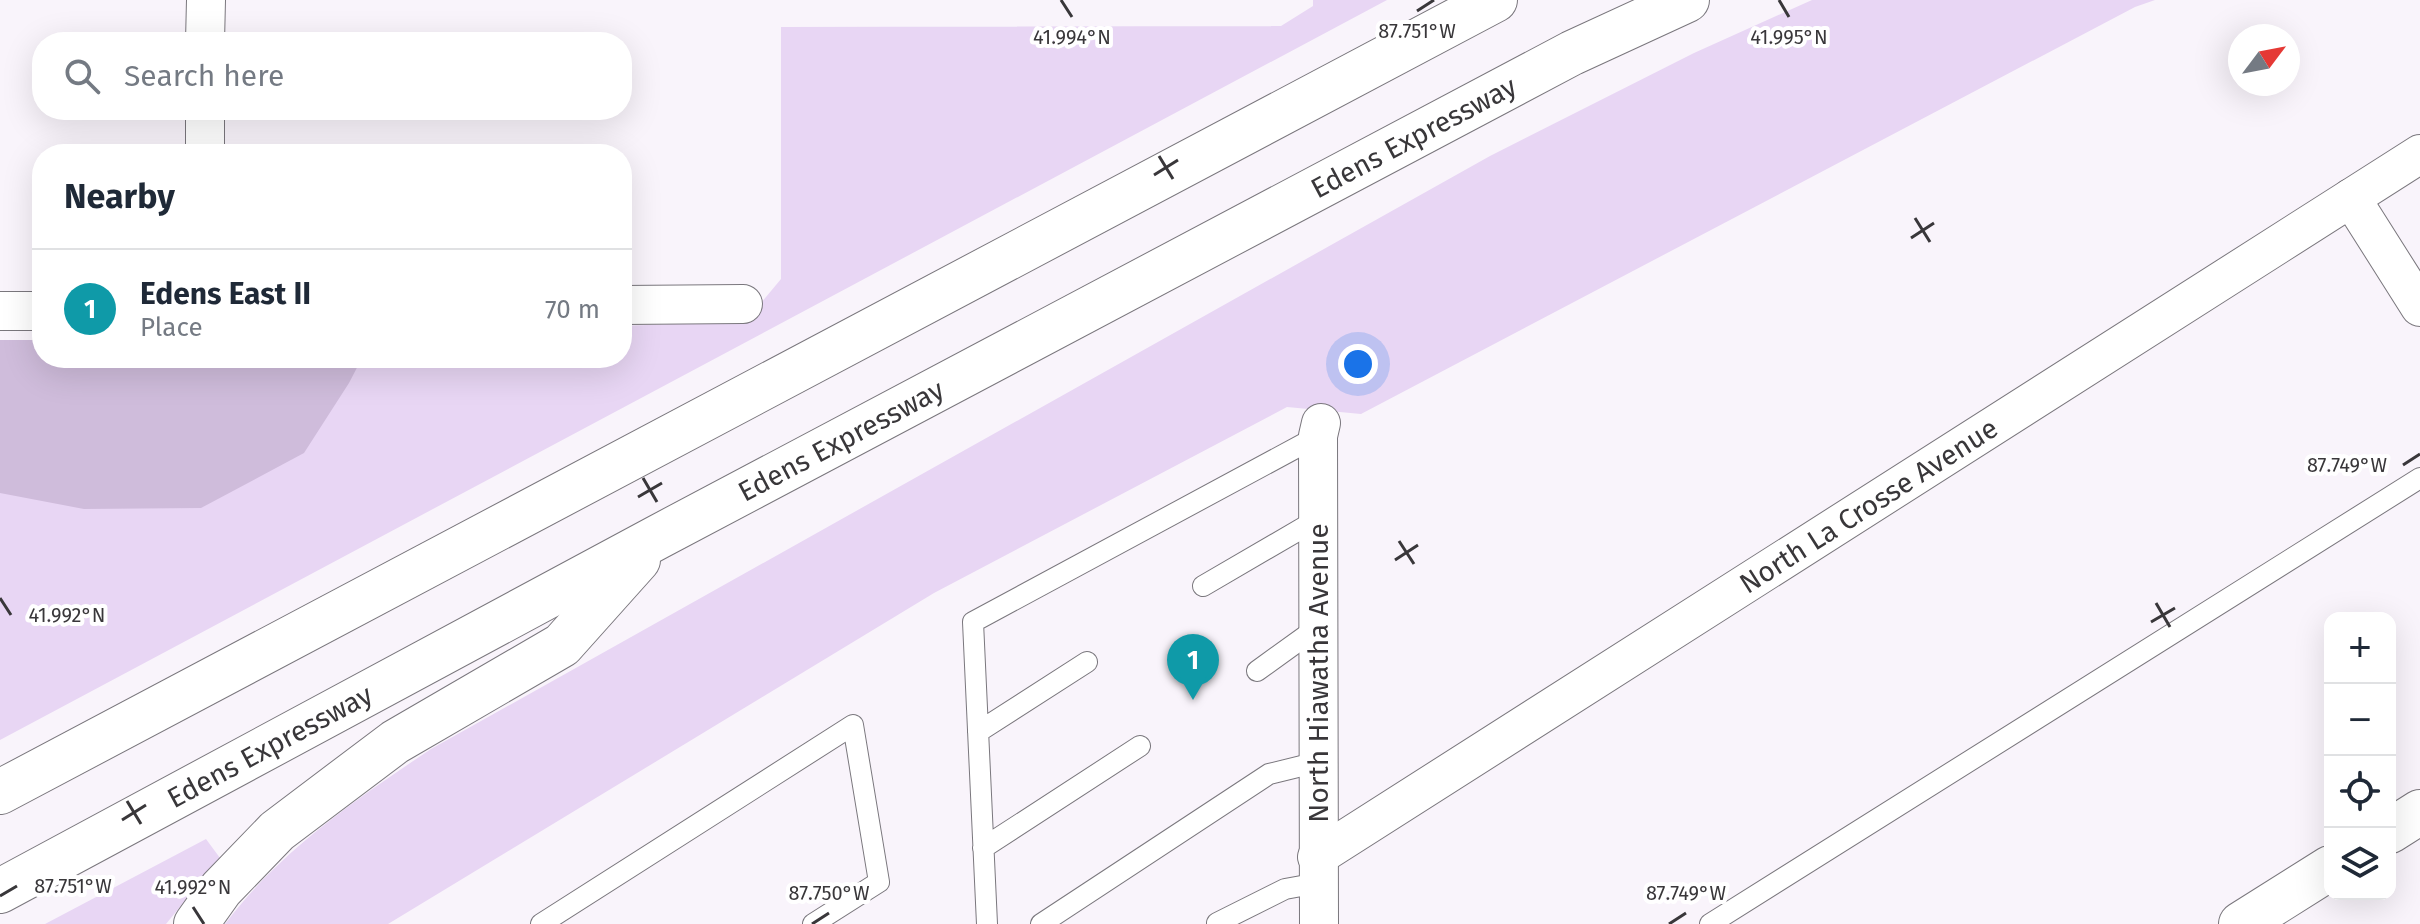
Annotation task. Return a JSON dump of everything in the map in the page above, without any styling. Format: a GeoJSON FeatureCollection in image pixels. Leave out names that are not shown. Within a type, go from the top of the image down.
{"type":"FeatureCollection","features":[{"type":"Feature","properties":{"kind":"main road"},"geometry":{"type":"LineString","coordinates":[[0,792],[1495,0]]}},
{"type":"Feature","properties":{"kind":"main road","name":"Edens Expressway"},"geometry":{"type":"LineString","coordinates":[[0,891],[658,537],[1572,53],[1687,0]]}},
{"type":"Feature","properties":{"kind":"main road"},"geometry":{"type":"LineString","coordinates":[[196,924],[221,889],[277,831],[395,742],[562,645],[658,537]]}},
{"type":"Feature","properties":{"kind":"main road"},"geometry":{"type":"LineString","coordinates":[[2395,828],[2420,812]]}},
{"type":"Feature","properties":{"kind":"main road"},"geometry":{"type":"LineString","coordinates":[[2241,924],[2324,872]]}},
{"type":"Feature","properties":{"kind":"street"},"geometry":{"type":"LineString","coordinates":[[205,32],[206,0]]}},
{"type":"Feature","properties":{"kind":"street"},"geometry":{"type":"LineString","coordinates":[[205,120],[205,144]]}},
{"type":"Feature","properties":{"kind":"street","name":"North La Crosse Avenue"},"geometry":{"type":"LineString","coordinates":[[1318,870],[2420,154]]}},
{"type":"Feature","properties":{"kind":"street"},"geometry":{"type":"LineString","coordinates":[[2351,198],[2420,307]]}},
{"type":"Feature","properties":{"kind":"street"},"geometry":{"type":"LineString","coordinates":[[632,305],[743,304]]}},
{"type":"Feature","properties":{"kind":"street"},"geometry":{"type":"LineString","coordinates":[[0,311],[32,311]]}},
{"type":"Feature","properties":{"kind":"street","name":"North Hiawatha Avenue"},"geometry":{"type":"LineString","coordinates":[[1319,924],[1320,430]]}},
{"type":"Feature","properties":{"kind":"lane"},"geometry":{"type":"LineString","coordinates":[[987,924],[973,622],[1320,430]]}},
{"type":"Feature","properties":{"kind":"lane"},"geometry":{"type":"LineString","coordinates":[[1710,924],[2420,478]]}},
{"type":"Feature","properties":{"kind":"lane"},"geometry":{"type":"LineString","coordinates":[[1203,586],[1318,519]]}},
{"type":"Feature","properties":{"kind":"lane"},"geometry":{"type":"LineString","coordinates":[[1257,671],[1318,627]]}},
{"type":"Feature","properties":{"kind":"lane"},"geometry":{"type":"LineString","coordinates":[[978,732],[1087,662]]}},
{"type":"Feature","properties":{"kind":"lane"},"geometry":{"type":"LineString","coordinates":[[541,924],[853,725],[879,882],[813,924]]}},
{"type":"Feature","properties":{"kind":"lane"},"geometry":{"type":"LineString","coordinates":[[983,848],[1140,746]]}},
{"type":"Feature","properties":{"kind":"lane"},"geometry":{"type":"LineString","coordinates":[[1041,924],[1269,774],[1318,762]]}},
{"type":"Feature","properties":{"kind":"lane"},"geometry":{"type":"LineString","coordinates":[[1217,923],[1318,870]]}},
{"type":"Feature","properties":{"kind":"shaded area"},"geometry":{"type":"Polygon","coordinates":[[[1313,0],[1387,0],[0,740],[0,340],[32,340],[32,368],[632,368],[632,326],[746,321],[781,279],[781,27],[1281,26],[1313,6],[1313,0]]]}},
{"type":"Feature","properties":{"kind":"shaded area"},"geometry":{"type":"Polygon","coordinates":[[[1812,0],[2155,0],[2135,7],[1361,414],[1287,407],[934,593],[388,924],[225,924],[294,850],[374,788],[431,749],[1490,156],[1694,53],[1812,0]]]}},
{"type":"Feature","properties":{"kind":"shaded area"},"geometry":{"type":"Polygon","coordinates":[[[0,340],[32,340],[32,368],[357,368],[304,453],[201,508],[84,509],[0,493],[0,340]]]}},
{"type":"Feature","properties":{"kind":"shaded area"},"geometry":{"type":"Polygon","coordinates":[[[206,839],[220,858],[166,924],[45,924],[206,839]]]}},
{"type":"Feature","properties":{"kind":"place","name":"Edens East II"},"geometry":{"type":"Point","coordinates":[1193,700]}}]}
